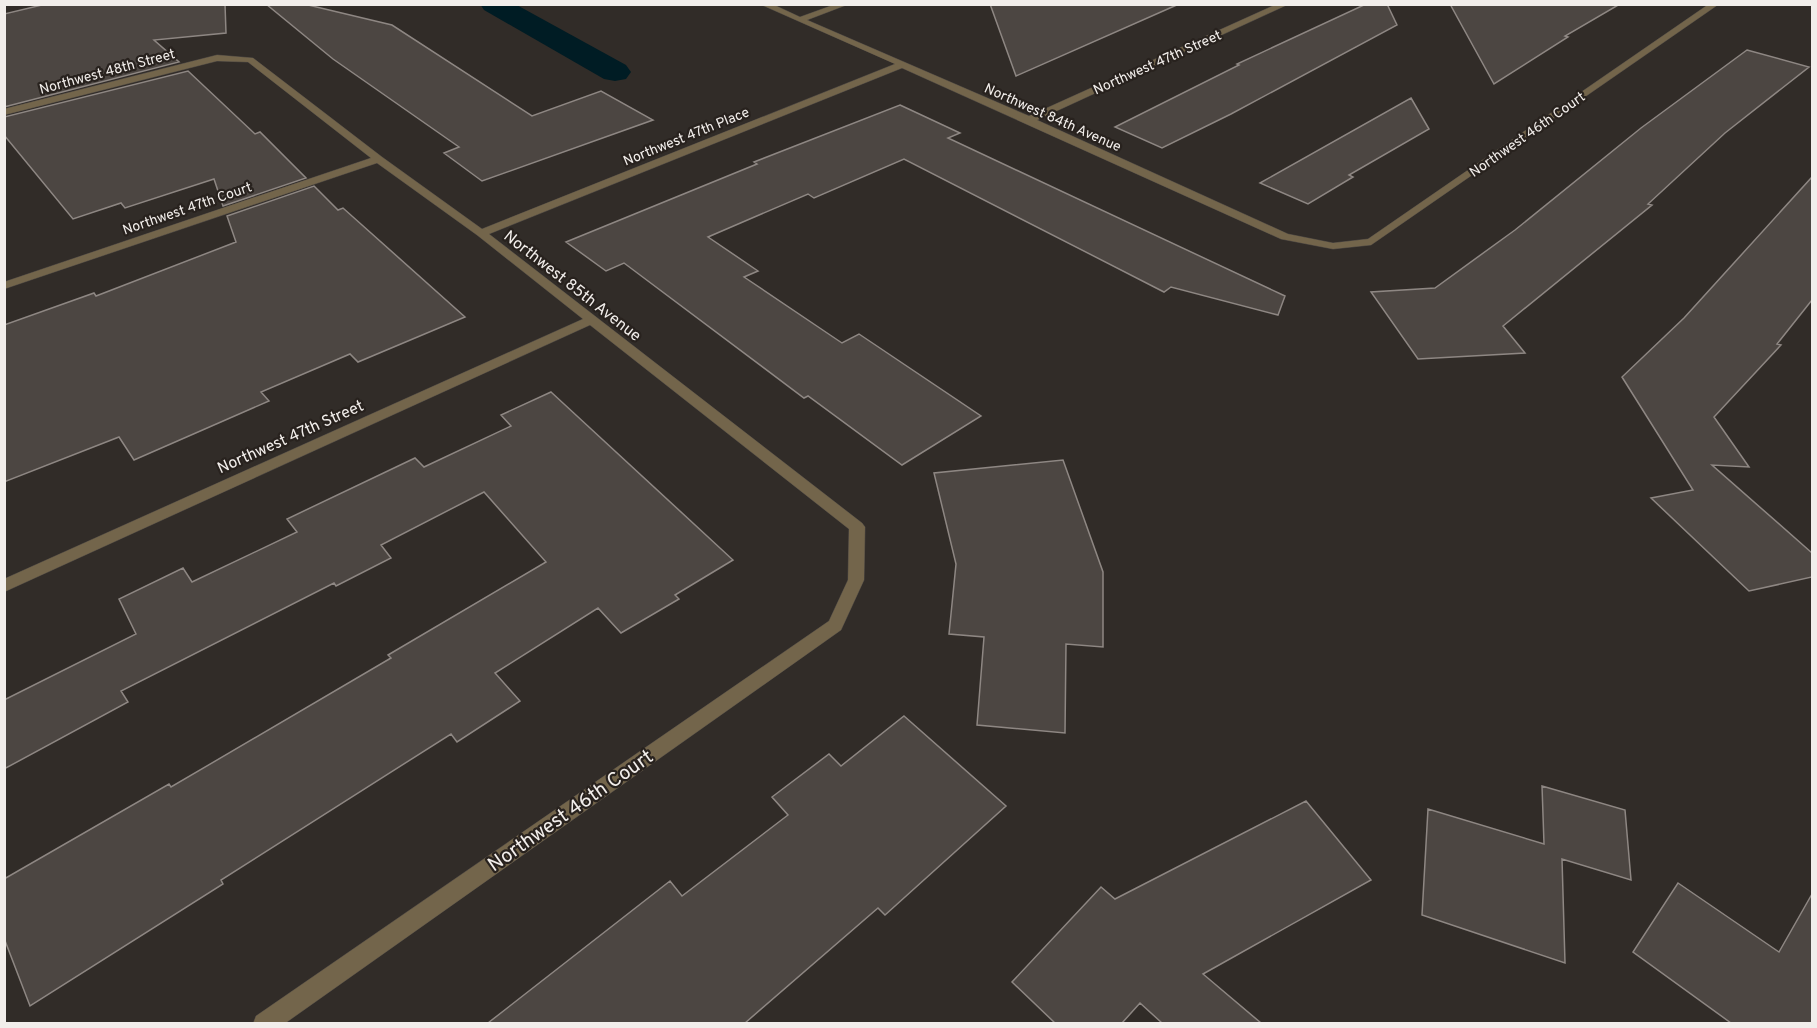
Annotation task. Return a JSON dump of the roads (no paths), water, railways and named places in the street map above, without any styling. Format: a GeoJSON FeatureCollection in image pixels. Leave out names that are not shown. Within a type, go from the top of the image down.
{"type":"FeatureCollection","features":[{"type":"Feature","properties":{"kind":"street","name":"Northwest 84th Avenue"},"geometry":{"type":"LineString","coordinates":[[764,4],[1029,120],[1285,237],[1333,246]]}},
{"type":"Feature","properties":{"kind":"street"},"geometry":{"type":"LineString","coordinates":[[799,20],[845,4]]}},
{"type":"Feature","properties":{"kind":"street","name":"Northwest 47th Street"},"geometry":{"type":"LineString","coordinates":[[1029,120],[1285,4]]}},
{"type":"Feature","properties":{"kind":"street","name":"Northwest 46th Court"},"geometry":{"type":"LineString","coordinates":[[1333,246],[1371,242],[1715,4]]}},
{"type":"Feature","properties":{"kind":"street","name":"Northwest 48th Street"},"geometry":{"type":"LineString","coordinates":[[4,112],[217,58]]}},
{"type":"Feature","properties":{"kind":"street","name":"Northwest 85th Avenue"},"geometry":{"type":"LineString","coordinates":[[217,58],[250,60],[378,159],[481,233],[857,527],[856,580]]}},
{"type":"Feature","properties":{"kind":"street","name":"Northwest 47th Place"},"geometry":{"type":"LineString","coordinates":[[481,233],[901,65]]}},
{"type":"Feature","properties":{"kind":"street","name":"Northwest 47th Court"},"geometry":{"type":"LineString","coordinates":[[4,286],[378,159]]}},
{"type":"Feature","properties":{"kind":"street","name":"Northwest 47th Street"},"geometry":{"type":"LineString","coordinates":[[4,586],[590,320]]}},
{"type":"Feature","properties":{"kind":"street","name":"Northwest 46th Court"},"geometry":{"type":"LineString","coordinates":[[264,1023],[835,625],[856,580]]}},
{"type":"Feature","properties":{"kind":"waterway"},"geometry":{"type":"LineString","coordinates":[[494,4],[615,72]]}}]}
